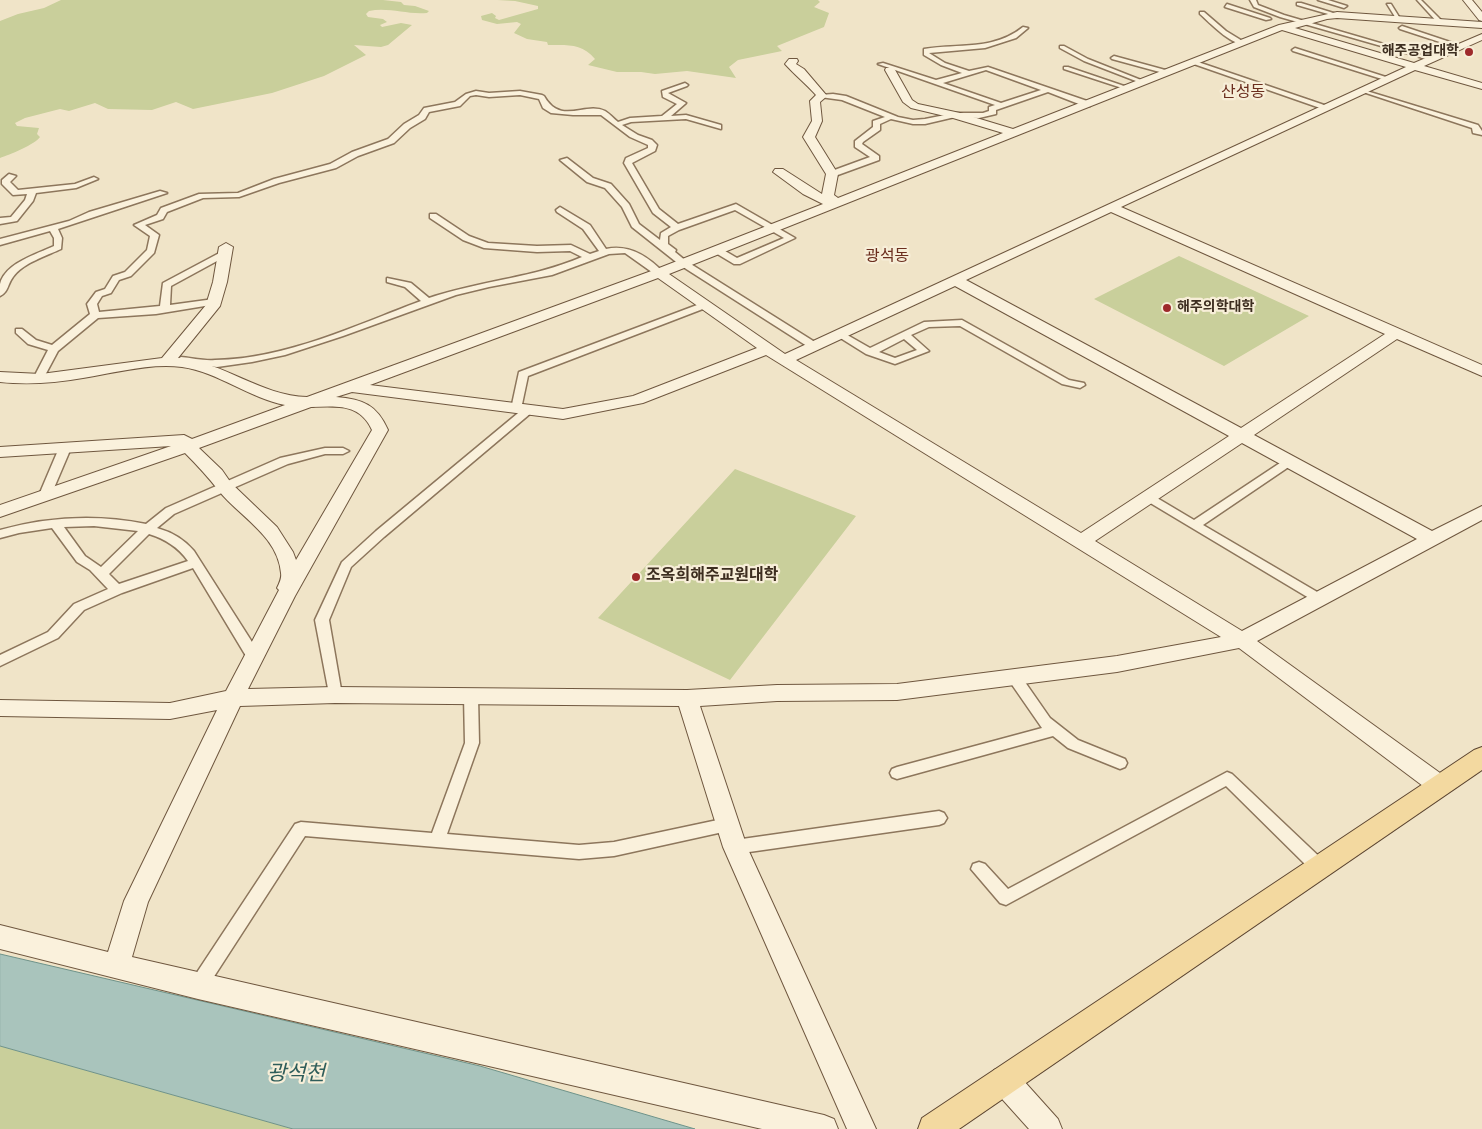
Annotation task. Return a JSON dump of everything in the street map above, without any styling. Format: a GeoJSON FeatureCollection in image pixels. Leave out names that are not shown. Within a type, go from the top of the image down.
{"type":"FeatureCollection","features":[{"type":"Feature","properties":{"kind":"main road"},"geometry":{"type":"LineString","coordinates":[[934,1129],[1482,757]]}},
{"type":"Feature","properties":{"kind":"street"},"geometry":{"type":"LineString","coordinates":[[1253,0],[1256,6],[1304,22],[1432,59]]}},
{"type":"Feature","properties":{"kind":"street"},"geometry":{"type":"LineString","coordinates":[[1321,0],[1343,3],[1348,16]]}},
{"type":"Feature","properties":{"kind":"street"},"geometry":{"type":"LineString","coordinates":[[1419,0],[1440,22]]}},
{"type":"Feature","properties":{"kind":"street"},"geometry":{"type":"LineString","coordinates":[[1467,0],[1482,18]]}},
{"type":"Feature","properties":{"kind":"street"},"geometry":{"type":"LineString","coordinates":[[1299,4],[1337,15],[1401,23],[1440,22],[1482,25]]}},
{"type":"Feature","properties":{"kind":"street"},"geometry":{"type":"LineString","coordinates":[[1389,5],[1401,23],[1460,47]]}},
{"type":"Feature","properties":{"kind":"street"},"geometry":{"type":"LineString","coordinates":[[1227,6],[1287,27],[1482,86]]}},
{"type":"Feature","properties":{"kind":"street"},"geometry":{"type":"LineString","coordinates":[[1202,13],[1224,32],[1242,43]]}},
{"type":"Feature","properties":{"kind":"street"},"geometry":{"type":"LineString","coordinates":[[0,511],[208,439],[659,273],[1282,27],[1337,15]]}},
{"type":"Feature","properties":{"kind":"street"},"geometry":{"type":"LineString","coordinates":[[968,73],[943,64],[926,54],[926,50],[932,48],[983,47],[1014,37],[1025,28]]}},
{"type":"Feature","properties":{"kind":"street"},"geometry":{"type":"LineString","coordinates":[[784,360],[1362,90],[1482,38]]}},
{"type":"Feature","properties":{"kind":"street"},"geometry":{"type":"LineString","coordinates":[[1062,47],[1086,60],[1143,82]]}},
{"type":"Feature","properties":{"kind":"street"},"geometry":{"type":"LineString","coordinates":[[1295,50],[1387,79]]}},
{"type":"Feature","properties":{"kind":"street"},"geometry":{"type":"LineString","coordinates":[[1114,58],[1166,72]]}},
{"type":"Feature","properties":{"kind":"street"},"geometry":{"type":"LineString","coordinates":[[793,61],[790,64],[800,71],[822,96]]}},
{"type":"Feature","properties":{"kind":"street"},"geometry":{"type":"LineString","coordinates":[[1193,62],[1326,107]]}},
{"type":"Feature","properties":{"kind":"street"},"geometry":{"type":"LineString","coordinates":[[886,67],[938,82],[1001,105]]}},
{"type":"Feature","properties":{"kind":"street"},"geometry":{"type":"LineString","coordinates":[[886,67],[908,102],[915,106],[956,115],[1013,133]]}},
{"type":"Feature","properties":{"kind":"street"},"geometry":{"type":"LineString","coordinates":[[938,82],[986,68],[1087,104]]}},
{"type":"Feature","properties":{"kind":"street"},"geometry":{"type":"LineString","coordinates":[[1066,68],[1127,88]]}},
{"type":"Feature","properties":{"kind":"street"},"geometry":{"type":"LineString","coordinates":[[664,118],[682,103],[665,96],[664,92],[685,85]]}},
{"type":"Feature","properties":{"kind":"street"},"geometry":{"type":"LineString","coordinates":[[834,204],[828,196],[832,174],[809,137],[817,121],[815,100],[822,96],[835,95],[891,117],[921,123],[956,115],[985,116],[993,112],[992,108],[1046,90]]}},
{"type":"Feature","properties":{"kind":"street"},"geometry":{"type":"LineString","coordinates":[[1362,90],[1476,128],[1476,131],[1482,133]]}},
{"type":"Feature","properties":{"kind":"street"},"geometry":{"type":"LineString","coordinates":[[95,315],[92,304],[99,294],[108,290],[116,278],[128,274],[151,251],[155,235],[138,225],[160,217],[164,210],[202,196],[239,195],[277,181],[309,174],[333,166],[355,154],[391,141],[407,126],[422,118],[427,110],[457,104],[468,95],[476,93],[489,95],[508,93],[536,95],[542,97],[546,106],[554,111],[603,113],[606,119],[618,124],[636,138],[649,140],[653,145],[652,149],[629,160],[628,163],[656,211],[674,224],[676,228]]}},
{"type":"Feature","properties":{"kind":"street"},"geometry":{"type":"LineString","coordinates":[[618,124],[630,120],[686,117],[718,127]]}},
{"type":"Feature","properties":{"kind":"street"},"geometry":{"type":"LineString","coordinates":[[832,174],[876,158],[858,145],[859,141],[877,128],[876,124],[891,117]]}},
{"type":"Feature","properties":{"kind":"street"},"geometry":{"type":"LineString","coordinates":[[564,160],[590,180],[608,186],[626,206],[635,225],[686,262],[814,346]]}},
{"type":"Feature","properties":{"kind":"street"},"geometry":{"type":"LineString","coordinates":[[779,172],[807,191],[834,204]]}},
{"type":"Feature","properties":{"kind":"street"},"geometry":{"type":"LineString","coordinates":[[12,176],[5,182],[16,193],[76,186],[94,180]]}},
{"type":"Feature","properties":{"kind":"street"},"geometry":{"type":"LineString","coordinates":[[0,236],[11,230],[14,219],[29,200],[32,192]]}},
{"type":"Feature","properties":{"kind":"street"},"geometry":{"type":"LineString","coordinates":[[0,242],[72,223],[92,214],[163,193]]}},
{"type":"Feature","properties":{"kind":"street"},"geometry":{"type":"LineString","coordinates":[[686,262],[664,245],[664,235],[676,228],[736,207],[792,238],[737,262],[717,250]]}},
{"type":"Feature","properties":{"kind":"street"},"geometry":{"type":"LineString","coordinates":[[1110,207],[1482,371]]}},
{"type":"Feature","properties":{"kind":"street"},"geometry":{"type":"LineString","coordinates":[[560,210],[580,220],[594,233],[604,253]]}},
{"type":"Feature","properties":{"kind":"street"},"geometry":{"type":"LineString","coordinates":[[433,216],[466,238],[488,246],[537,249],[571,248],[591,258]]}},
{"type":"Feature","properties":{"kind":"street"},"geometry":{"type":"LineString","coordinates":[[0,221],[14,219]]}},
{"type":"Feature","properties":{"kind":"street"},"geometry":{"type":"LineString","coordinates":[[0,293],[9,275],[21,265],[58,247],[58,238],[52,229]]}},
{"type":"Feature","properties":{"kind":"street"},"geometry":{"type":"LineString","coordinates":[[0,377],[15,380],[38,379],[169,361],[220,364],[250,359],[312,343],[454,293],[550,272],[604,253],[623,249],[630,252],[784,360],[1242,640],[1439,785]]}},
{"type":"Feature","properties":{"kind":"street"},"geometry":{"type":"LineString","coordinates":[[165,308],[166,285],[225,250]]}},
{"type":"Feature","properties":{"kind":"street"},"geometry":{"type":"LineString","coordinates":[[169,361],[214,302],[220,282],[225,250]]}},
{"type":"Feature","properties":{"kind":"street"},"geometry":{"type":"LineString","coordinates":[[390,280],[408,285],[428,302]]}},
{"type":"Feature","properties":{"kind":"street"},"geometry":{"type":"LineString","coordinates":[[955,280],[1432,539]]}},
{"type":"Feature","properties":{"kind":"street"},"geometry":{"type":"LineString","coordinates":[[38,379],[54,349],[95,315],[156,311],[165,308],[214,302]]}},
{"type":"Feature","properties":{"kind":"street"},"geometry":{"type":"LineString","coordinates":[[335,695],[322,620],[346,565],[522,410],[522,374],[705,305]]}},
{"type":"Feature","properties":{"kind":"street"},"geometry":{"type":"LineString","coordinates":[[870,352],[928,324],[962,324],[1066,382],[1080,385]]}},
{"type":"Feature","properties":{"kind":"street"},"geometry":{"type":"LineString","coordinates":[[19,331],[32,342],[54,349]]}},
{"type":"Feature","properties":{"kind":"street"},"geometry":{"type":"LineString","coordinates":[[1081,542],[1396,333]]}},
{"type":"Feature","properties":{"kind":"street"},"geometry":{"type":"LineString","coordinates":[[839,334],[870,352],[895,361],[924,351],[905,335]]}},
{"type":"Feature","properties":{"kind":"street"},"geometry":{"type":"LineString","coordinates":[[349,387],[563,414],[637,400],[768,349]]}},
{"type":"Feature","properties":{"kind":"street"},"geometry":{"type":"LineString","coordinates":[[117,966],[136,900],[254,657],[285,596],[380,430],[374,414],[358,406],[326,402],[305,403],[279,399],[194,366],[169,361]]}},
{"type":"Feature","properties":{"kind":"street"},"geometry":{"type":"LineString","coordinates":[[0,452],[208,439]]}},
{"type":"Feature","properties":{"kind":"street"},"geometry":{"type":"LineString","coordinates":[[188,446],[216,474],[225,487],[271,531],[284,552],[291,574],[285,596]]}},
{"type":"Feature","properties":{"kind":"street"},"geometry":{"type":"LineString","coordinates":[[45,495],[65,448]]}},
{"type":"Feature","properties":{"kind":"street"},"geometry":{"type":"LineString","coordinates":[[101,574],[148,529],[170,511],[284,461],[325,451],[343,451]]}},
{"type":"Feature","properties":{"kind":"street"},"geometry":{"type":"LineString","coordinates":[[1195,525],[1289,461]]}},
{"type":"Feature","properties":{"kind":"street"},"geometry":{"type":"LineString","coordinates":[[1148,498],[1319,599]]}},
{"type":"Feature","properties":{"kind":"street"},"geometry":{"type":"LineString","coordinates":[[0,708],[170,711],[234,698],[335,695],[688,698],[777,693],[897,692],[1117,664],[1242,640],[1482,512]]}},
{"type":"Feature","properties":{"kind":"street"},"geometry":{"type":"LineString","coordinates":[[0,534],[55,523],[122,522],[166,534],[182,545],[195,563],[254,657]]}},
{"type":"Feature","properties":{"kind":"street"},"geometry":{"type":"LineString","coordinates":[[55,523],[81,559],[101,574],[117,590]]}},
{"type":"Feature","properties":{"kind":"street"},"geometry":{"type":"LineString","coordinates":[[0,661],[53,636],[79,607],[117,590],[195,563]]}},
{"type":"Feature","properties":{"kind":"street"},"geometry":{"type":"LineString","coordinates":[[1013,676],[1044,722],[1073,744],[1120,763]]}},
{"type":"Feature","properties":{"kind":"street"},"geometry":{"type":"LineString","coordinates":[[438,840],[472,743],[472,696]]}},
{"type":"Feature","properties":{"kind":"street"},"geometry":{"type":"LineString","coordinates":[[688,698],[731,836],[862,1129]]}},
{"type":"Feature","properties":{"kind":"street"},"geometry":{"type":"LineString","coordinates":[[898,773],[1054,730]]}},
{"type":"Feature","properties":{"kind":"street"},"geometry":{"type":"LineString","coordinates":[[980,869],[1006,898],[1227,778],[1320,868]]}},
{"type":"Feature","properties":{"kind":"street"},"geometry":{"type":"LineString","coordinates":[[198,986],[300,829],[579,852],[731,836],[938,818]]}},
{"type":"Feature","properties":{"kind":"street"},"geometry":{"type":"LineString","coordinates":[[0,937],[198,986],[824,1129]]}},
{"type":"Feature","properties":{"kind":"street"},"geometry":{"type":"LineString","coordinates":[[1004,1080],[1048,1129]]}},
{"type":"Feature","properties":{"kind":"green space"},"geometry":{"type":"Polygon","coordinates":[[[61,0],[383,0],[401,2],[404,5],[415,6],[429,11],[427,13],[420,13],[384,10],[369,11],[366,14],[368,17],[383,19],[387,22],[380,25],[382,27],[401,23],[412,25],[388,45],[381,47],[354,45],[366,55],[324,76],[272,93],[193,109],[176,102],[152,110],[108,109],[95,103],[69,111],[60,109],[25,118],[15,123],[17,126],[39,128],[37,134],[40,137],[28,146],[0,158],[0,21],[18,14],[44,8],[61,0]]]}},
{"type":"Feature","properties":{"kind":"green space"},"geometry":{"type":"Polygon","coordinates":[[[497,0],[818,0],[820,2],[814,7],[829,13],[824,27],[777,46],[782,51],[738,60],[729,67],[736,78],[687,71],[655,74],[617,72],[588,65],[595,59],[585,50],[568,45],[548,45],[547,42],[527,39],[514,33],[521,24],[517,22],[497,24],[482,20],[481,16],[492,13],[499,20],[538,9],[538,6],[515,1],[497,0]]]}},
{"type":"Feature","properties":{"kind":"green space"},"geometry":{"type":"Polygon","coordinates":[[[1179,256],[1309,316],[1224,366],[1094,299],[1179,256]]]}},
{"type":"Feature","properties":{"kind":"green space"},"geometry":{"type":"Polygon","coordinates":[[[735,469],[856,516],[730,680],[598,618],[735,469]]]}},
{"type":"Feature","properties":{"kind":"green space"},"geometry":{"type":"Polygon","coordinates":[[[0,1046],[293,1129],[0,1129],[0,1046]]]}},
{"type":"Feature","properties":{"kind":"water","name":"광석천"},"geometry":{"type":"Polygon","coordinates":[[[0,954],[480,1066],[695,1129],[293,1129],[0,1046],[0,954]]]}},
{"type":"Feature","properties":{"kind":"place","name":"해주공업대학"},"geometry":{"type":"Point","coordinates":[1469,52]}},
{"type":"Feature","properties":{"kind":"place","name":"해주의학대학"},"geometry":{"type":"Point","coordinates":[1167,308]}},
{"type":"Feature","properties":{"kind":"place","name":"조옥희해주교원대학"},"geometry":{"type":"Point","coordinates":[636,577]}},
{"type":"Feature","properties":{"kind":"district","name":"산성동"},"geometry":{"type":"Point","coordinates":[1243,94]}},
{"type":"Feature","properties":{"kind":"district","name":"광석동"},"geometry":{"type":"Point","coordinates":[887,258]}}]}
